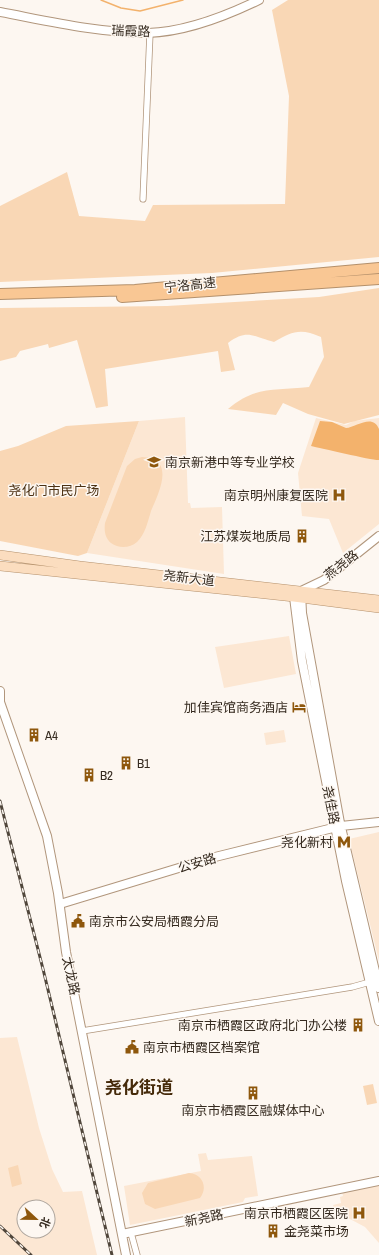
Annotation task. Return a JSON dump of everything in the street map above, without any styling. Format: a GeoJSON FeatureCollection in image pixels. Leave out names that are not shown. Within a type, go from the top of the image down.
{"type":"FeatureCollection","features":[{"type":"Feature","properties":{"kind":"highway"},"geometry":{"type":"LineString","coordinates":[[306,274],[379,263]]}},
{"type":"Feature","properties":{"kind":"highway","name":"宁洛高速"},"geometry":{"type":"LineString","coordinates":[[0,294],[135,290],[379,268]]}},
{"type":"Feature","properties":{"kind":"highway","name":"宁洛高速"},"geometry":{"type":"LineString","coordinates":[[0,301],[137,297],[379,279]]}},
{"type":"Feature","properties":{"kind":"main road","name":"尧新大道"},"geometry":{"type":"LineString","coordinates":[[0,554],[80,566],[299,594],[379,608]]}},
{"type":"Feature","properties":{"kind":"main road","name":"尧新大道"},"geometry":{"type":"LineString","coordinates":[[0,566],[379,600]]}},
{"type":"Feature","properties":{"kind":"street","name":"瑞霞路"},"geometry":{"type":"LineString","coordinates":[[0,12],[106,30],[150,33],[222,17],[259,0]]}},
{"type":"Feature","properties":{"kind":"street"},"geometry":{"type":"LineString","coordinates":[[143,199],[150,33]]}},
{"type":"Feature","properties":{"kind":"street","name":"燕尧路"},"geometry":{"type":"LineString","coordinates":[[299,594],[324,580],[379,536]]}},
{"type":"Feature","properties":{"kind":"street","name":"尧佳路"},"geometry":{"type":"LineString","coordinates":[[299,594],[302,661],[379,1021]]}},
{"type":"Feature","properties":{"kind":"street","name":"太龙路"},"geometry":{"type":"LineString","coordinates":[[0,691],[0,702],[47,836],[60,904],[66,952],[126,1255]]}},
{"type":"Feature","properties":{"kind":"street","name":"公安路"},"geometry":{"type":"LineString","coordinates":[[60,904],[216,857],[338,827],[379,822]]}},
{"type":"Feature","properties":{"kind":"street","name":"尧佳路"},"geometry":{"type":"LineString","coordinates":[[338,827],[379,988]]}},
{"type":"Feature","properties":{"kind":"street"},"geometry":{"type":"LineString","coordinates":[[82,1031],[352,987],[370,982]]}},
{"type":"Feature","properties":{"kind":"street","name":"新尧路"},"geometry":{"type":"LineString","coordinates":[[122,1234],[379,1181]]}},
{"type":"Feature","properties":{"kind":"street"},"geometry":{"type":"LineString","coordinates":[[131,1233],[137,1255]]}},
{"type":"Feature","properties":{"kind":"shaded area","name":"南京新港中等专业学校"},"geometry":{"type":"Polygon","coordinates":[[[185,417],[188,503],[190,503],[191,508],[222,507],[224,574],[87,553],[139,421],[185,417]]]}},
{"type":"Feature","properties":{"kind":"shaded area","name":"南京明州康复医院"},"geometry":{"type":"Polygon","coordinates":[[[316,418],[346,425],[354,421],[379,418],[379,524],[343,553],[329,519],[302,516],[298,473],[316,418]]]}},
{"type":"Feature","properties":{"kind":"shaded area"},"geometry":{"type":"Polygon","coordinates":[[[320,421],[332,422],[346,428],[364,422],[373,422],[379,429],[379,460],[358,457],[311,446],[320,421]]]}},
{"type":"Feature","properties":{"kind":"shaded area"},"geometry":{"type":"Polygon","coordinates":[[[289,636],[296,674],[224,688],[215,647],[289,636]]]}},
{"type":"Feature","properties":{"kind":"shaded area"},"geometry":{"type":"Polygon","coordinates":[[[284,730],[286,742],[266,745],[264,733],[284,730]]]}},
{"type":"Feature","properties":{"kind":"shaded area"},"geometry":{"type":"Polygon","coordinates":[[[379,832],[379,961],[349,839],[379,832]]]}},
{"type":"Feature","properties":{"kind":"shaded area"},"geometry":{"type":"Polygon","coordinates":[[[17,1037],[39,1128],[52,1169],[63,1192],[82,1191],[97,1255],[0,1255],[0,1038],[17,1037]]]}},
{"type":"Feature","properties":{"kind":"shaded area"},"geometry":{"type":"Polygon","coordinates":[[[206,1153],[208,1160],[252,1156],[258,1196],[245,1198],[243,1202],[130,1225],[124,1186],[201,1171],[198,1154],[206,1153]]]}},
{"type":"Feature","properties":{"kind":"shaded area","name":"南京市栖霞区医院"},"geometry":{"type":"Polygon","coordinates":[[[379,1184],[379,1243],[365,1227],[335,1211],[333,1205],[341,1203],[340,1197],[343,1196],[342,1192],[379,1184]]]}},
{"type":"Feature","properties":{"kind":"green space"},"geometry":{"type":"Polygon","coordinates":[[[288,0],[379,0],[379,257],[212,273],[0,282],[0,206],[67,172],[79,216],[145,221],[153,205],[285,204],[289,96],[272,10],[288,0]]]}},
{"type":"Feature","properties":{"kind":"green space"},"geometry":{"type":"Polygon","coordinates":[[[379,288],[379,415],[344,424],[308,414],[283,403],[276,415],[228,409],[238,401],[248,396],[267,390],[309,387],[324,357],[321,337],[308,332],[292,333],[274,342],[250,335],[240,336],[228,343],[235,370],[221,372],[218,351],[105,369],[108,406],[96,408],[77,340],[49,348],[48,344],[20,351],[16,357],[0,361],[0,308],[167,306],[319,297],[379,288]]]}},
{"type":"Feature","properties":{"kind":"green space","name":"尧化门市民广场"},"geometry":{"type":"Polygon","coordinates":[[[139,421],[87,553],[78,556],[0,541],[0,451],[18,446],[66,426],[139,421]]]}},
{"type":"Feature","properties":{"kind":"green space"},"geometry":{"type":"Polygon","coordinates":[[[142,457],[153,459],[159,463],[162,470],[160,487],[146,528],[140,539],[131,546],[117,546],[107,539],[105,523],[127,466],[135,459],[142,457]]]}},
{"type":"Feature","properties":{"kind":"green space"},"geometry":{"type":"Polygon","coordinates":[[[373,1084],[377,1103],[367,1105],[363,1086],[373,1084]]]}},
{"type":"Feature","properties":{"kind":"green space"},"geometry":{"type":"Polygon","coordinates":[[[18,1165],[22,1184],[12,1187],[8,1168],[18,1165]]]}},
{"type":"Feature","properties":{"kind":"green space"},"geometry":{"type":"Polygon","coordinates":[[[189,1173],[198,1176],[203,1182],[204,1190],[200,1198],[155,1209],[145,1204],[142,1193],[148,1183],[189,1173]]]}},
{"type":"Feature","properties":{"kind":"waterway"},"geometry":{"type":"LineString","coordinates":[[101,0],[121,8],[140,11],[183,0]]}},
{"type":"Feature","properties":{"kind":"railway"},"geometry":{"type":"LineString","coordinates":[[0,801],[43,969],[112,1255]]}},
{"type":"Feature","properties":{"kind":"railway"},"geometry":{"type":"LineString","coordinates":[[0,1226],[31,1255]]}},
{"type":"Feature","properties":{"kind":"place","name":"南京新港中等专业学校"},"geometry":{"type":"Point","coordinates":[154,462]}},
{"type":"Feature","properties":{"kind":"place","name":"南京明州康复医院"},"geometry":{"type":"Point","coordinates":[339,495]}},
{"type":"Feature","properties":{"kind":"place","name":"江苏煤炭地质局"},"geometry":{"type":"Point","coordinates":[302,536]}},
{"type":"Feature","properties":{"kind":"place","name":"加佳宾馆商务酒店"},"geometry":{"type":"Point","coordinates":[299,707]}},
{"type":"Feature","properties":{"kind":"place","name":"A4"},"geometry":{"type":"Point","coordinates":[34,735]}},
{"type":"Feature","properties":{"kind":"place","name":"B1"},"geometry":{"type":"Point","coordinates":[126,763]}},
{"type":"Feature","properties":{"kind":"place","name":"B2"},"geometry":{"type":"Point","coordinates":[89,775]}},
{"type":"Feature","properties":{"kind":"place","name":"尧化新村"},"geometry":{"type":"Point","coordinates":[344,842]}},
{"type":"Feature","properties":{"kind":"place","name":"南京市公安局栖霞分局"},"geometry":{"type":"Point","coordinates":[78,921]}},
{"type":"Feature","properties":{"kind":"place","name":"南京市栖霞区政府北门办公楼"},"geometry":{"type":"Point","coordinates":[358,1025]}},
{"type":"Feature","properties":{"kind":"place","name":"南京市栖霞区档案馆"},"geometry":{"type":"Point","coordinates":[132,1047]}},
{"type":"Feature","properties":{"kind":"place","name":"南京市栖霞区融媒体中心"},"geometry":{"type":"Point","coordinates":[253,1093]}},
{"type":"Feature","properties":{"kind":"place","name":"南京市栖霞区医院"},"geometry":{"type":"Point","coordinates":[359,1213]}},
{"type":"Feature","properties":{"kind":"place","name":"金尧菜市场"},"geometry":{"type":"Point","coordinates":[273,1231]}},
{"type":"Feature","properties":{"kind":"district","name":"尧化街道"},"geometry":{"type":"Point","coordinates":[139,1086]}}]}
